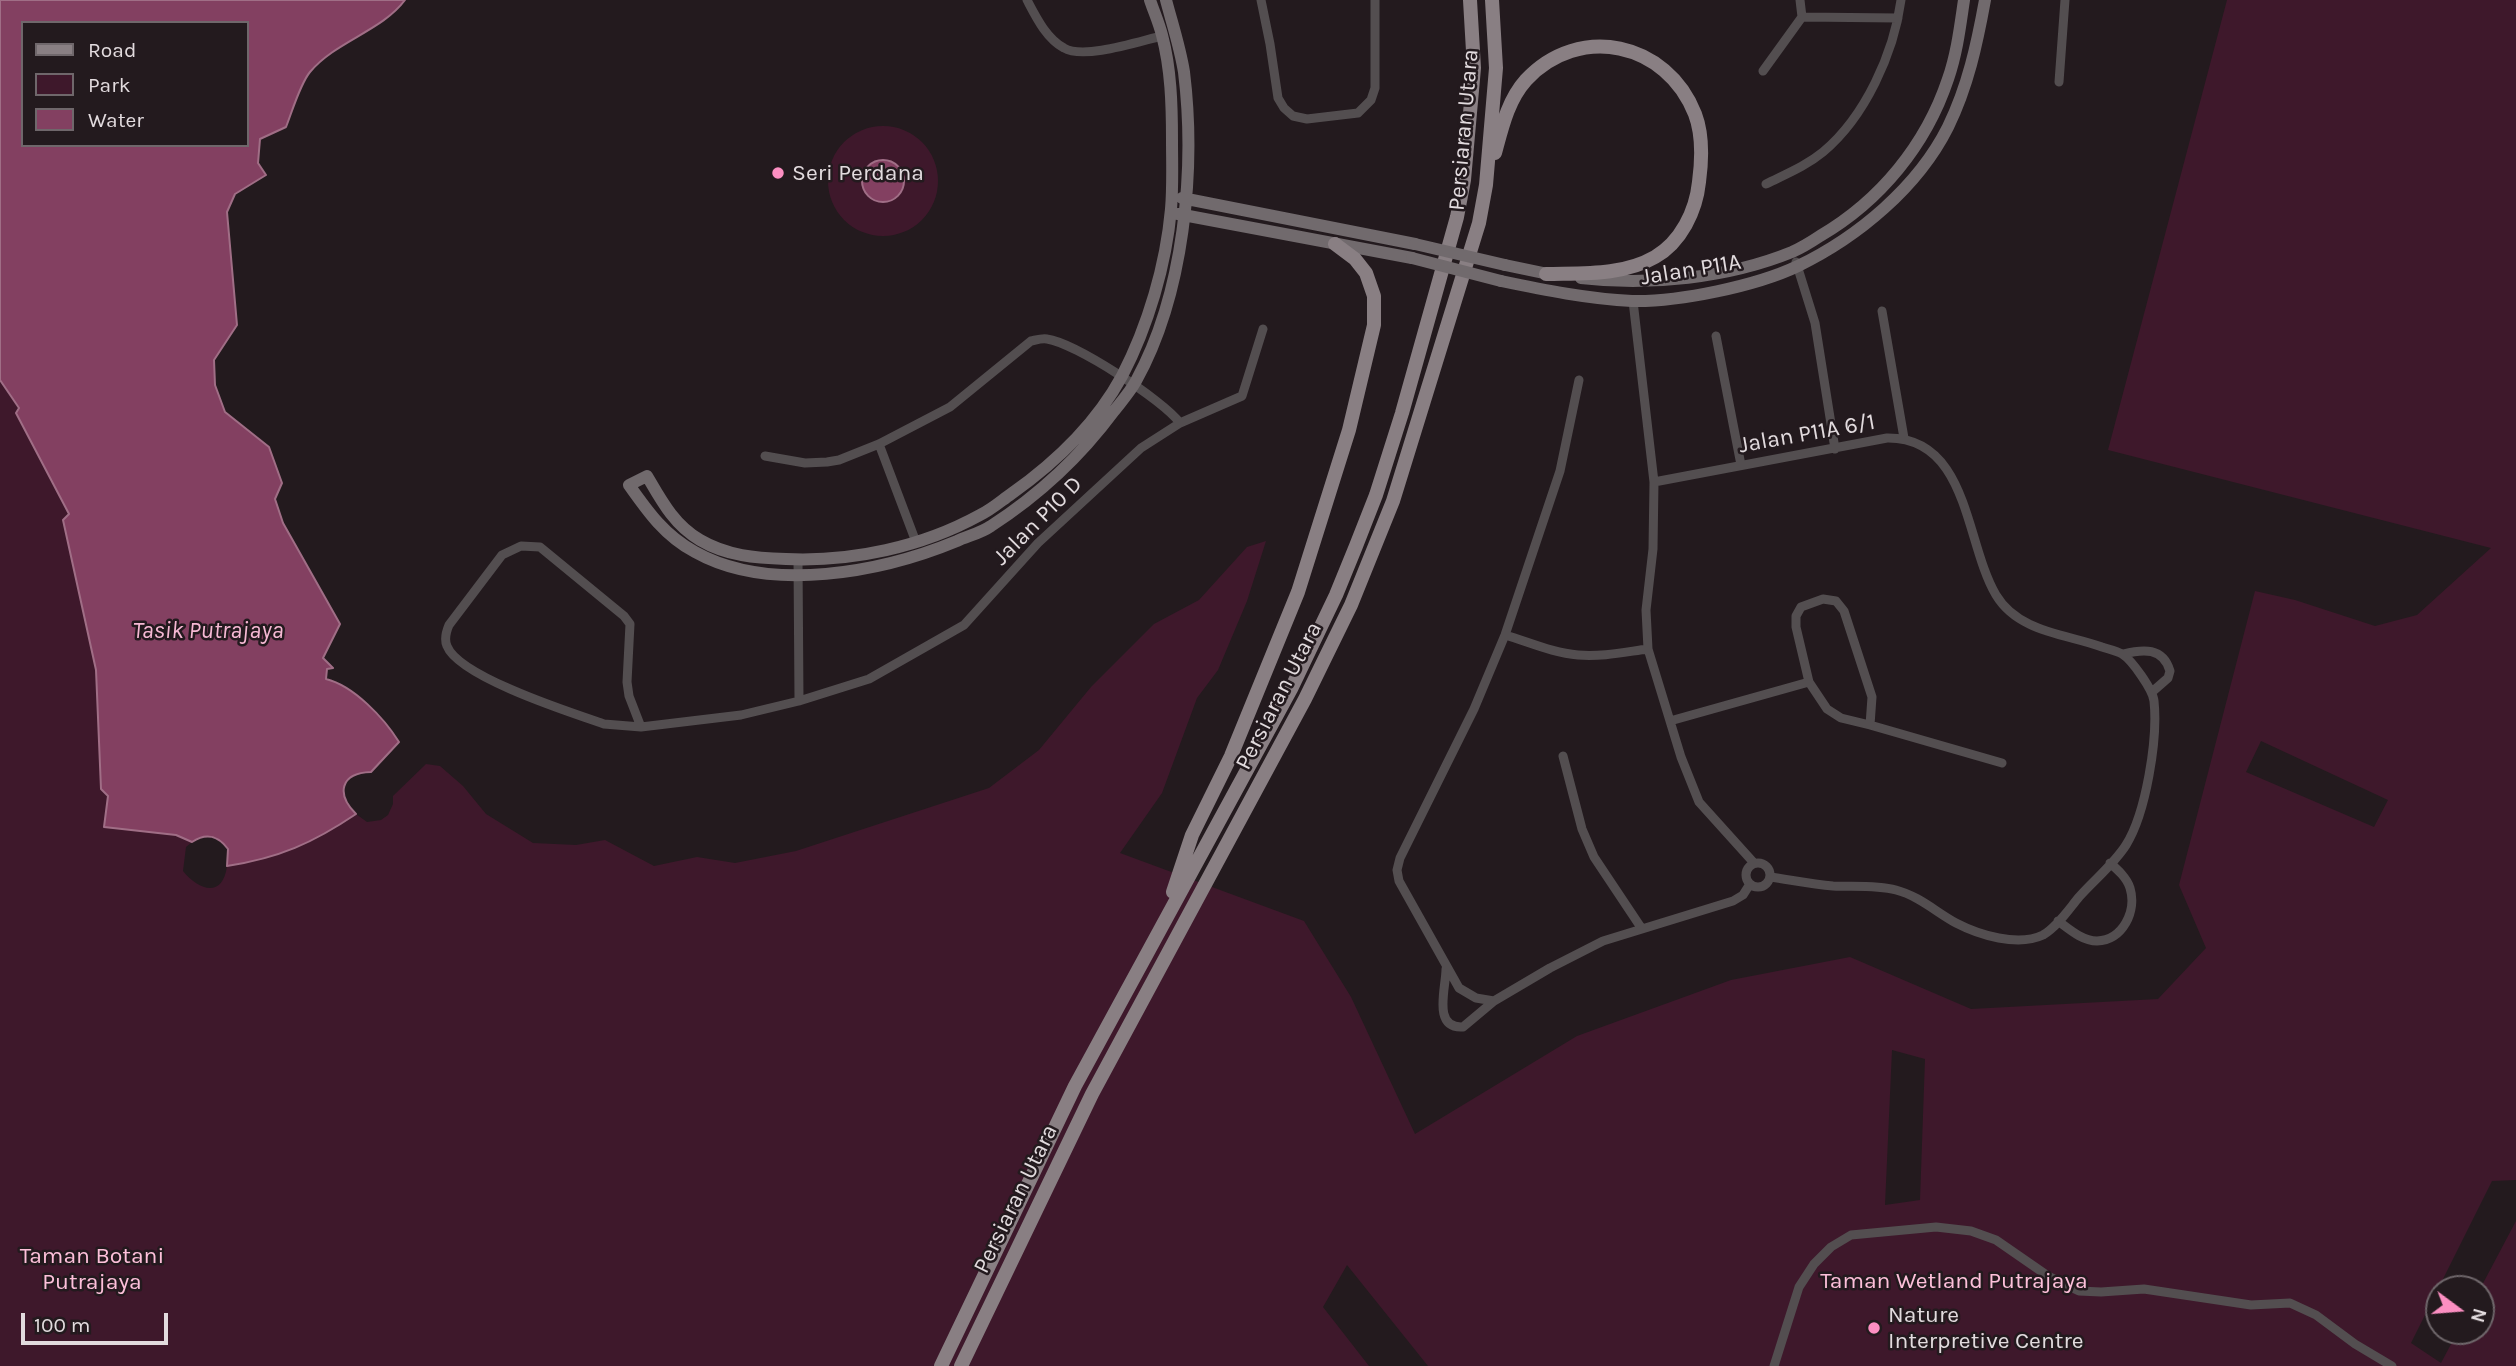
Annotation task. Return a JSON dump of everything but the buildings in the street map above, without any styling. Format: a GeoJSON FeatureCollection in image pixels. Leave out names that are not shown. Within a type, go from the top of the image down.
{"type":"FeatureCollection","features":[{"type":"Feature","properties":{"kind":"main road","name":"Persiaran Utara"},"geometry":{"type":"LineString","coordinates":[[941,1366],[1075,1086],[1291,689],[1336,595],[1376,495],[1457,217],[1464,180],[1474,68],[1470,0]]}},
{"type":"Feature","properties":{"kind":"main road","name":"Persiaran Utara"},"geometry":{"type":"LineString","coordinates":[[961,1366],[1092,1094],[1305,699],[1351,605],[1393,501],[1479,223],[1486,185],[1496,68],[1492,0]]}},
{"type":"Feature","properties":{"kind":"main road"},"geometry":{"type":"LineString","coordinates":[[1486,185],[1504,120],[1513,99],[1526,80],[1559,56],[1573,49],[1593,46],[1624,49],[1653,62],[1678,85],[1695,114],[1701,149],[1698,191],[1685,227],[1672,244],[1656,257],[1633,267],[1608,272],[1546,274]]}},
{"type":"Feature","properties":{"kind":"main road"},"geometry":{"type":"LineString","coordinates":[[1161,927],[1192,835],[1236,743],[1298,592],[1349,430],[1374,325],[1374,296],[1366,273],[1355,259],[1335,244]]}},
{"type":"Feature","properties":{"kind":"street"},"geometry":{"type":"LineString","coordinates":[[1027,0],[1048,34],[1070,51],[1084,52],[1162,36]]}},
{"type":"Feature","properties":{"kind":"street"},"geometry":{"type":"LineString","coordinates":[[1150,0],[1162,36],[1172,109],[1171,212],[1161,265],[1145,323],[1121,377],[1087,427],[1046,469],[981,515],[916,542],[850,557],[799,560],[749,558],[699,540],[683,528],[670,514],[647,476],[629,485],[657,525],[695,553],[749,571],[798,575],[850,571],[920,556],[989,528],[1055,478],[1095,436],[1134,384],[1148,357],[1167,301],[1187,199],[1187,108],[1184,71],[1166,0]]}},
{"type":"Feature","properties":{"kind":"street"},"geometry":{"type":"LineString","coordinates":[[1261,0],[1278,98],[1293,116],[1307,119],[1359,113],[1371,100],[1375,88],[1375,0]]}},
{"type":"Feature","properties":{"kind":"street"},"geometry":{"type":"LineString","coordinates":[[1763,71],[1802,17],[1800,0]]}},
{"type":"Feature","properties":{"kind":"street"},"geometry":{"type":"LineString","coordinates":[[1766,184],[1802,167],[1825,150],[1856,115],[1879,74],[1896,31],[1901,0]]}},
{"type":"Feature","properties":{"kind":"street","name":"Jalan P11A"},"geometry":{"type":"LineString","coordinates":[[1172,196],[1415,244],[1546,274],[1599,280],[1666,280],[1747,266],[1793,252],[1842,223],[1892,179],[1931,120],[1948,79],[1959,41],[1964,0]]}},
{"type":"Feature","properties":{"kind":"street","name":"Jalan P11A"},"geometry":{"type":"LineString","coordinates":[[1171,212],[1412,258],[1541,289],[1633,301],[1703,293],[1751,283],[1798,266],[1850,235],[1904,189],[1930,157],[1947,129],[1966,86],[1977,47],[1985,0]]}},
{"type":"Feature","properties":{"kind":"street"},"geometry":{"type":"LineString","coordinates":[[2059,82],[2064,0]]}},
{"type":"Feature","properties":{"kind":"street"},"geometry":{"type":"LineString","coordinates":[[1802,17],[1898,18]]}},
{"type":"Feature","properties":{"kind":"street"},"geometry":{"type":"LineString","coordinates":[[1793,252],[1815,323],[1835,449]]}},
{"type":"Feature","properties":{"kind":"street"},"geometry":{"type":"LineString","coordinates":[[1633,301],[1654,482],[1653,550],[1646,610],[1648,649],[1681,757],[1699,802],[1754,863]]}},
{"type":"Feature","properties":{"kind":"street"},"geometry":{"type":"LineString","coordinates":[[1882,310],[1903,438]]}},
{"type":"Feature","properties":{"kind":"street","name":"Jalan P10 D"},"geometry":{"type":"LineString","coordinates":[[642,727],[629,696],[627,682],[630,624],[624,616],[540,547],[521,546],[502,555],[449,625],[446,642],[453,655],[492,682],[604,724],[642,727],[741,715],[799,701],[869,679],[964,625],[1038,543],[1141,448],[1180,422],[1242,396],[1263,329]]}},
{"type":"Feature","properties":{"kind":"street"},"geometry":{"type":"LineString","coordinates":[[1716,336],[1741,465]]}},
{"type":"Feature","properties":{"kind":"street"},"geometry":{"type":"LineString","coordinates":[[765,456],[805,463],[827,462],[879,444],[950,407],[1031,341],[1045,338],[1067,345],[1134,384],[1171,411],[1180,422]]}},
{"type":"Feature","properties":{"kind":"street"},"geometry":{"type":"LineString","coordinates":[[1494,1001],[1466,994],[1459,988],[1399,881],[1397,870],[1400,858],[1474,709],[1505,635],[1560,471],[1579,380]]}},
{"type":"Feature","properties":{"kind":"street","name":"Jalan P11A 6/1"},"geometry":{"type":"LineString","coordinates":[[1654,482],[1887,438],[1903,438],[1926,448],[1942,461],[1961,495],[1988,577],[2005,608],[2020,620],[2038,628],[2123,654],[2141,650],[2155,651],[2163,656],[2170,671],[2168,678],[2152,692]]}},
{"type":"Feature","properties":{"kind":"street"},"geometry":{"type":"LineString","coordinates":[[879,444],[916,542]]}},
{"type":"Feature","properties":{"kind":"street"},"geometry":{"type":"LineString","coordinates":[[799,560],[799,701]]}},
{"type":"Feature","properties":{"kind":"street"},"geometry":{"type":"LineString","coordinates":[[1870,725],[1873,710],[1871,697],[1844,611],[1836,601],[1823,599],[1801,607],[1796,617],[1796,626],[1809,682],[1827,709],[1841,718],[2001,763]]}},
{"type":"Feature","properties":{"kind":"street"},"geometry":{"type":"LineString","coordinates":[[1505,635],[1554,651],[1578,655],[1648,649]]}},
{"type":"Feature","properties":{"kind":"street"},"geometry":{"type":"LineString","coordinates":[[1770,877],[1831,886],[1897,890],[1926,902],[1957,923],[2015,940],[2044,934],[2125,846],[2140,813],[2152,748],[2154,701],[2152,692],[2123,654]]}},
{"type":"Feature","properties":{"kind":"street"},"geometry":{"type":"LineString","coordinates":[[1670,721],[1809,682]]}},
{"type":"Feature","properties":{"kind":"street"},"geometry":{"type":"LineString","coordinates":[[1563,756],[1581,829],[1594,857],[1642,929]]}},
{"type":"Feature","properties":{"kind":"street"},"geometry":{"type":"LineString","coordinates":[[1754,863],[1762,863],[1769,869],[1770,877],[1766,884],[1758,887],[1750,884],[1746,876],[1748,868],[1754,863]]}},
{"type":"Feature","properties":{"kind":"street"},"geometry":{"type":"LineString","coordinates":[[2058,921],[2084,938],[2095,941],[2113,935],[2124,927],[2130,915],[2130,887],[2121,872],[2110,863]]}},
{"type":"Feature","properties":{"kind":"street"},"geometry":{"type":"LineString","coordinates":[[1446,968],[1442,1011],[1445,1021],[1450,1025],[1463,1027],[1494,1001],[1603,941],[1733,901],[1743,895],[1750,884]]}},
{"type":"Feature","properties":{"kind":"street"},"geometry":{"type":"LineString","coordinates":[[1774,1366],[1799,1287],[1814,1264],[1831,1247],[1851,1235],[1936,1227],[1971,1231],[1996,1240],[2048,1276],[2079,1291],[2144,1289],[2251,1304],[2290,1303],[2310,1312],[2392,1366]]}},
{"type":"Feature","properties":{"kind":"green space"},"geometry":{"type":"Polygon","coordinates":[[[2227,0],[2516,0],[2516,1180],[2492,1181],[2445,1275],[2425,1275],[2425,1315],[2411,1343],[2441,1363],[2451,1345],[2495,1345],[2495,1275],[2487,1275],[2516,1221],[2516,1366],[1428,1366],[1347,1265],[1323,1307],[1369,1366],[0,1366],[0,380],[19,409],[16,414],[70,514],[63,520],[96,670],[101,789],[108,795],[104,827],[176,835],[192,842],[186,847],[183,871],[196,883],[210,888],[221,883],[227,866],[263,859],[295,848],[356,814],[367,822],[381,820],[388,815],[393,796],[426,764],[440,766],[463,786],[486,814],[533,843],[576,845],[605,840],[654,866],[697,857],[735,863],[796,851],[989,788],[1039,750],[1091,687],[1154,624],[1199,600],[1247,547],[1266,541],[1247,601],[1218,670],[1197,698],[1162,793],[1120,853],[1304,921],[1351,997],[1415,1134],[1577,1036],[1731,980],[1850,957],[1971,1009],[2158,999],[2206,948],[2179,885],[2255,591],[2295,600],[2375,626],[2417,615],[2491,548],[2108,450],[2227,0]],[[2261,741],[2246,772],[2374,827],[2388,800],[2261,741]],[[1892,1050],[1885,1205],[1920,1200],[1925,1059],[1892,1050]]]}},
{"type":"Feature","properties":{"kind":"green space"},"geometry":{"type":"Polygon","coordinates":[[[883,126],[904,131],[922,142],[933,160],[938,181],[933,202],[922,220],[904,231],[883,236],[862,231],[844,220],[833,202],[828,181],[833,160],[844,142],[862,131],[883,126]]]}},
{"type":"Feature","properties":{"kind":"water","name":"Tasik Putrajaya"},"geometry":{"type":"Polygon","coordinates":[[[0,0],[405,0],[384,20],[321,61],[303,84],[286,127],[260,139],[258,163],[266,175],[235,194],[227,212],[237,325],[214,360],[215,385],[225,412],[269,447],[282,483],[275,499],[283,523],[340,624],[323,658],[333,668],[327,669],[326,679],[347,688],[367,704],[399,742],[371,772],[361,773],[347,780],[344,792],[356,814],[295,848],[263,859],[227,866],[228,849],[212,837],[203,837],[192,842],[176,835],[104,827],[108,796],[101,789],[96,670],[63,520],[69,514],[16,413],[19,408],[0,380],[0,0]]]}},
{"type":"Feature","properties":{"kind":"water"},"geometry":{"type":"Polygon","coordinates":[[[883,160],[898,166],[904,181],[898,196],[883,202],[868,196],[862,181],[868,166],[883,160]]]}},
{"type":"Feature","properties":{"kind":"place","name":"Seri Perdana"},"geometry":{"type":"Point","coordinates":[778,173]}},
{"type":"Feature","properties":{"kind":"place","name":"Nature Interpretive Centre"},"geometry":{"type":"Point","coordinates":[1874,1328]}},
{"type":"Feature","properties":{"kind":"park label","name":"Taman Botani Putrajaya"},"geometry":{"type":"Point","coordinates":[92,1269]}},
{"type":"Feature","properties":{"kind":"park label","name":"Taman Wetland Putrajaya"},"geometry":{"type":"Point","coordinates":[1954,1281]}}]}
